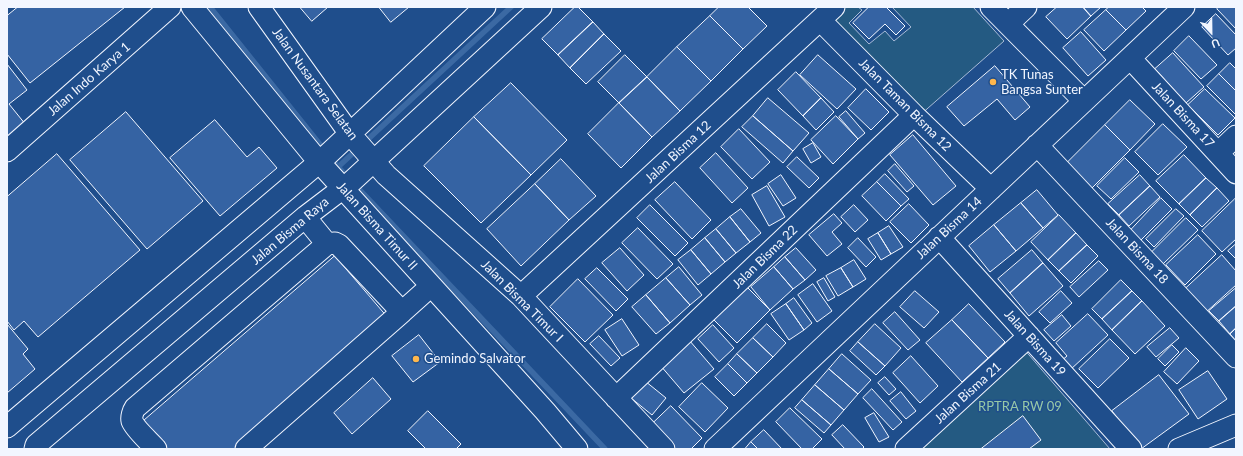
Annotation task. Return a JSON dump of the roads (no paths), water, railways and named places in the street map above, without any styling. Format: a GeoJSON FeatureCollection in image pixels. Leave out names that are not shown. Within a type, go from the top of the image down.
{"type":"FeatureCollection","features":[{"type":"Feature","properties":{"kind":"street","name":"Jalan Indo Karya 1"},"geometry":{"type":"LineString","coordinates":[[7,151],[170,7]]}},
{"type":"Feature","properties":{"kind":"street","name":"Jalan Bisma Timur II"},"geometry":{"type":"LineString","coordinates":[[192,7],[321,160],[347,185],[568,446]]}},
{"type":"Feature","properties":{"kind":"street","name":"Jalan Nusantara Selatan"},"geometry":{"type":"LineString","coordinates":[[259,7],[369,161]]}},
{"type":"Feature","properties":{"kind":"street"},"geometry":{"type":"LineString","coordinates":[[7,427],[350,136],[485,7]]}},
{"type":"Feature","properties":{"kind":"street","name":"Jalan Bisma Raya"},"geometry":{"type":"LineString","coordinates":[[35,449],[36,445],[305,217],[347,185],[369,161],[541,7]]}},
{"type":"Feature","properties":{"kind":"street"},"geometry":{"type":"LineString","coordinates":[[991,7],[1084,101]]}},
{"type":"Feature","properties":{"kind":"street"},"geometry":{"type":"LineString","coordinates":[[1008,24],[1026,7]]}},
{"type":"Feature","properties":{"kind":"street","name":"Jalan Bisma 14"},"geometry":{"type":"LineString","coordinates":[[715,449],[1184,7]]}},
{"type":"Feature","properties":{"kind":"street","name":"Jalan Taman Bisma 12"},"geometry":{"type":"LineString","coordinates":[[827,13],[914,115],[991,189]]}},
{"type":"Feature","properties":{"kind":"street","name":"Jalan Bisma 12"},"geometry":{"type":"LineString","coordinates":[[522,296],[827,13]]}},
{"type":"Feature","properties":{"kind":"street","name":"Jalan Bisma 17"},"geometry":{"type":"LineString","coordinates":[[1130,58],[1236,173]]}},
{"type":"Feature","properties":{"kind":"street","name":"Jalan Bisma 22"},"geometry":{"type":"LineString","coordinates":[[616,398],[914,115]]}},
{"type":"Feature","properties":{"kind":"street"},"geometry":{"type":"LineString","coordinates":[[1218,153],[1236,136]]}},
{"type":"Feature","properties":{"kind":"street","name":"Jalan Bisma 18"},"geometry":{"type":"LineString","coordinates":[[1037,145],[1236,357]]}},
{"type":"Feature","properties":{"kind":"street","name":"Jalan Bisma Timur I"},"geometry":{"type":"LineString","coordinates":[[369,161],[522,296],[664,449]]}},
{"type":"Feature","properties":{"kind":"street"},"geometry":{"type":"LineString","coordinates":[[305,217],[327,244]]}},
{"type":"Feature","properties":{"kind":"street","name":"Jalan Bisma 19"},"geometry":{"type":"LineString","coordinates":[[939,237],[1131,449]]}},
{"type":"Feature","properties":{"kind":"street"},"geometry":{"type":"LineString","coordinates":[[156,449],[136,427],[132,420],[135,408],[327,244],[335,243],[339,245],[402,312]]}},
{"type":"Feature","properties":{"kind":"street"},"geometry":{"type":"LineString","coordinates":[[246,449],[431,286]]}},
{"type":"Feature","properties":{"kind":"street","name":"Jalan Bisma 21"},"geometry":{"type":"LineString","coordinates":[[906,449],[1029,336]]}},
{"type":"Feature","properties":{"kind":"street"},"geometry":{"type":"LineString","coordinates":[[1180,449],[1236,425]]}},
{"type":"Feature","properties":{"kind":"waterway"},"geometry":{"type":"LineString","coordinates":[[210,7],[338,167],[605,449]]}},
{"type":"Feature","properties":{"kind":"waterway"},"geometry":{"type":"LineString","coordinates":[[338,167],[511,7]]}},
{"type":"Feature","properties":{"kind":"place","name":"TK Tunas Bangsa Sunter"},"geometry":{"type":"Point","coordinates":[993,82]}},
{"type":"Feature","properties":{"kind":"place","name":"Gemindo Salvator"},"geometry":{"type":"Point","coordinates":[416,359]}},
{"type":"Feature","properties":{"kind":"park label","name":"RPTRA RW 09"},"geometry":{"type":"Point","coordinates":[1020,407]}}]}
